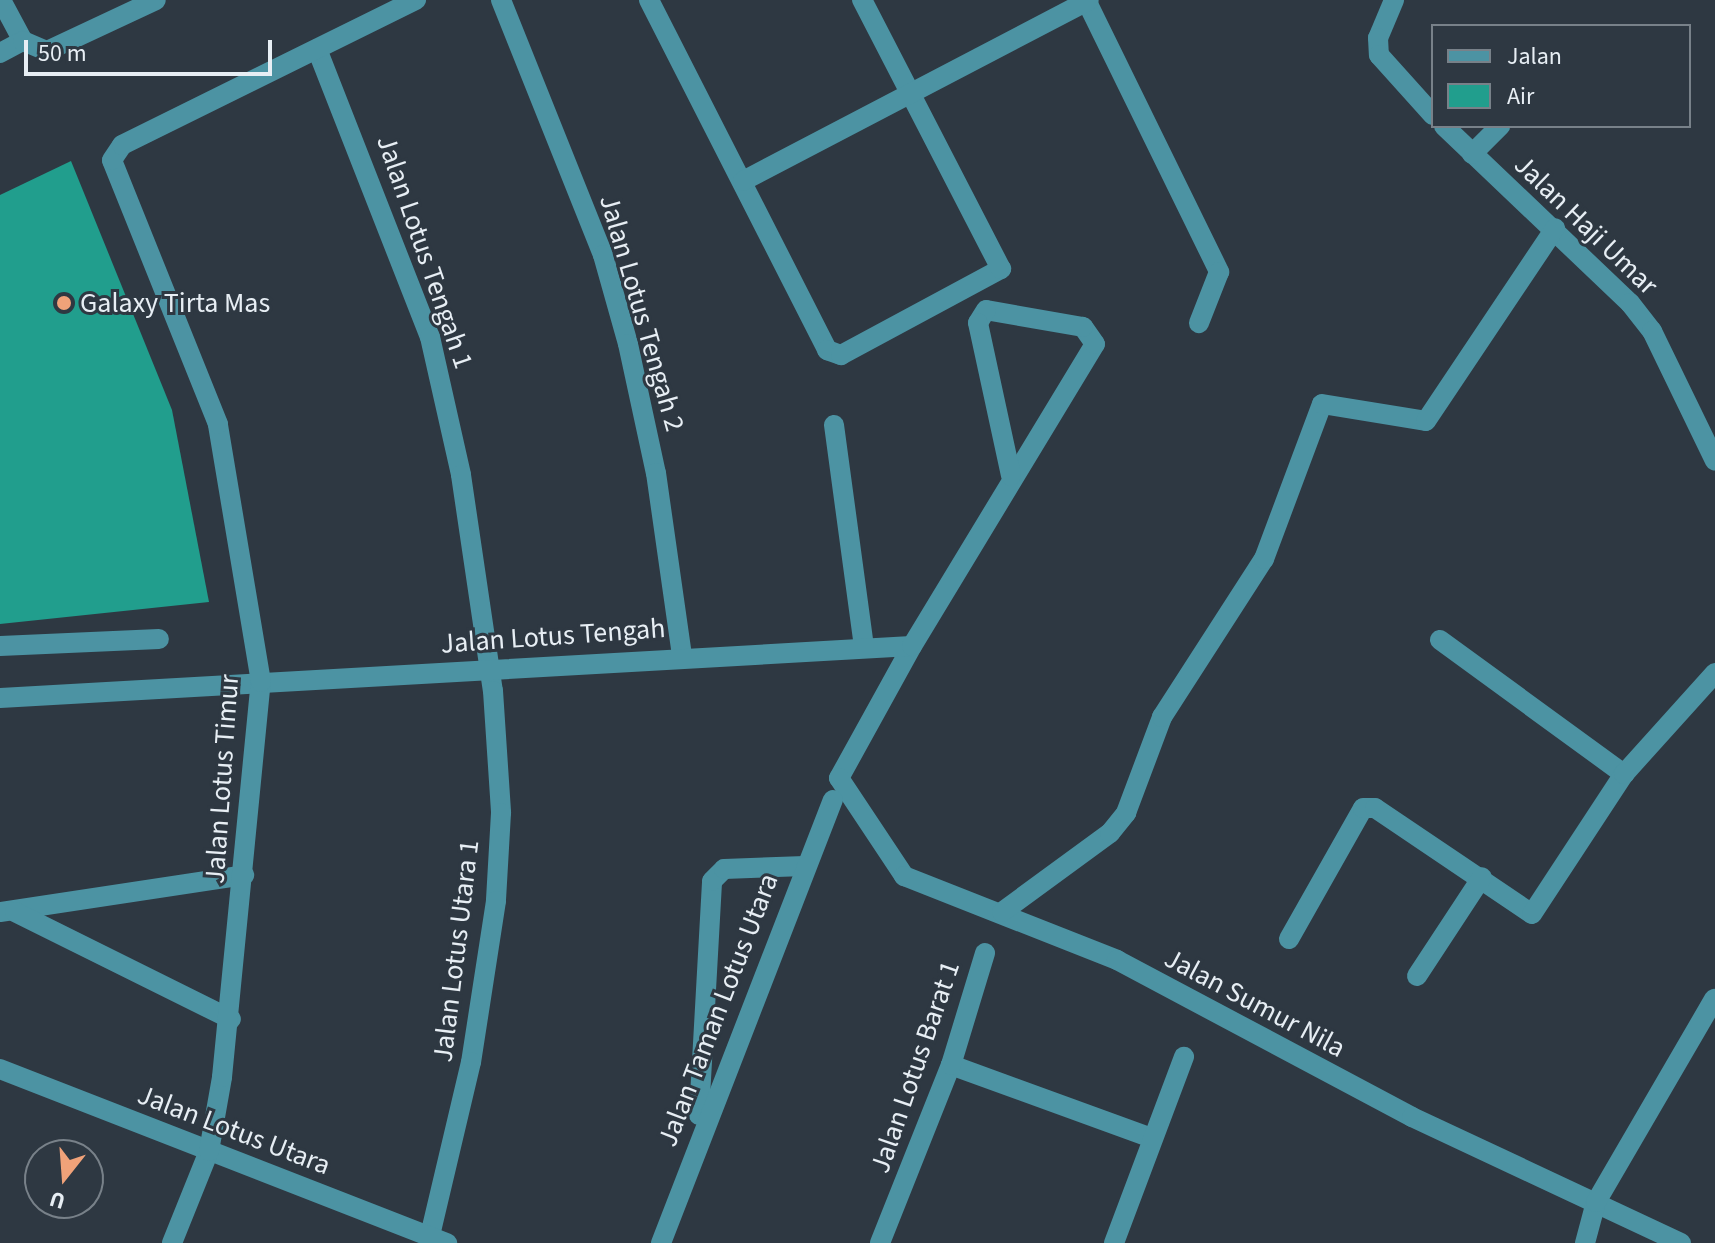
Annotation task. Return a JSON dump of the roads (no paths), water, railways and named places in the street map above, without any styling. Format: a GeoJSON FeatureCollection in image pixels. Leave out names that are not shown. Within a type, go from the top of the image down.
{"type":"FeatureCollection","features":[{"type":"Feature","properties":{"kind":"street"},"geometry":{"type":"LineString","coordinates":[[1,0],[23,41],[47,51],[156,0]]}},
{"type":"Feature","properties":{"kind":"street"},"geometry":{"type":"LineString","coordinates":[[317,49],[416,0]]}},
{"type":"Feature","properties":{"kind":"street","name":"Jalan Lotus Tengah 2"},"geometry":{"type":"LineString","coordinates":[[501,0],[598,243],[628,344],[656,473],[682,655]]}},
{"type":"Feature","properties":{"kind":"street"},"geometry":{"type":"LineString","coordinates":[[649,0],[827,350],[841,355],[1001,269],[862,0]]}},
{"type":"Feature","properties":{"kind":"street"},"geometry":{"type":"LineString","coordinates":[[743,181],[1087,0],[1219,272],[1216,295],[1199,323]]}},
{"type":"Feature","properties":{"kind":"street"},"geometry":{"type":"LineString","coordinates":[[1394,0],[1378,38],[1379,55],[1431,113]]}},
{"type":"Feature","properties":{"kind":"street"},"geometry":{"type":"LineString","coordinates":[[0,53],[23,41]]}},
{"type":"Feature","properties":{"kind":"street","name":"Jalan Lotus Timur"},"geometry":{"type":"LineString","coordinates":[[172,1243],[209,1151],[231,1019],[261,682],[218,424],[112,160],[122,145],[317,49]]}},
{"type":"Feature","properties":{"kind":"street","name":"Jalan Lotus Tengah 1"},"geometry":{"type":"LineString","coordinates":[[317,49],[430,337],[461,475],[490,670]]}},
{"type":"Feature","properties":{"kind":"street","name":"Jalan Haji Umar"},"geometry":{"type":"LineString","coordinates":[[1446,128],[1555,228],[1652,331],[1715,461]]}},
{"type":"Feature","properties":{"kind":"street"},"geometry":{"type":"LineString","coordinates":[[1472,154],[1498,128]]}},
{"type":"Feature","properties":{"kind":"street"},"geometry":{"type":"LineString","coordinates":[[1002,912],[1110,833],[1126,813],[1162,717],[1264,559],[1322,404],[1415,424],[1430,418],[1555,228]]}},
{"type":"Feature","properties":{"kind":"street"},"geometry":{"type":"LineString","coordinates":[[912,646],[1095,338],[1083,327],[986,310],[978,323],[1011,475]]}},
{"type":"Feature","properties":{"kind":"street"},"geometry":{"type":"LineString","coordinates":[[834,425],[864,647]]}},
{"type":"Feature","properties":{"kind":"street"},"geometry":{"type":"LineString","coordinates":[[0,646],[159,639]]}},
{"type":"Feature","properties":{"kind":"street"},"geometry":{"type":"LineString","coordinates":[[1440,640],[1624,774]]}},
{"type":"Feature","properties":{"kind":"street","name":"Jalan Lotus Tengah"},"geometry":{"type":"LineString","coordinates":[[0,698],[490,670],[682,655],[912,646]]}},
{"type":"Feature","properties":{"kind":"street","name":"Jalan Sumur Nila"},"geometry":{"type":"LineString","coordinates":[[912,646],[839,778],[898,871],[942,896],[1002,912],[1117,960],[1412,1117],[1681,1243]]}},
{"type":"Feature","properties":{"kind":"street","name":"Jalan Lotus Utara 1"},"geometry":{"type":"LineString","coordinates":[[439,1240],[496,901],[501,813],[490,670]]}},
{"type":"Feature","properties":{"kind":"street"},"geometry":{"type":"LineString","coordinates":[[1289,939],[1358,809],[1375,808],[1482,877],[1532,914],[1624,774],[1715,673]]}},
{"type":"Feature","properties":{"kind":"street","name":"Jalan Taman Lotus Utara"},"geometry":{"type":"LineString","coordinates":[[661,1243],[698,1135],[833,800]]}},
{"type":"Feature","properties":{"kind":"street"},"geometry":{"type":"LineString","coordinates":[[698,1135],[712,881],[724,869],[805,866]]}},
{"type":"Feature","properties":{"kind":"street"},"geometry":{"type":"LineString","coordinates":[[8,912],[244,875]]}},
{"type":"Feature","properties":{"kind":"street"},"geometry":{"type":"LineString","coordinates":[[1417,976],[1482,877]]}},
{"type":"Feature","properties":{"kind":"street"},"geometry":{"type":"LineString","coordinates":[[8,912],[231,1019]]}},
{"type":"Feature","properties":{"kind":"street","name":"Jalan Lotus Barat 1"},"geometry":{"type":"LineString","coordinates":[[880,1243],[951,1065],[985,953]]}},
{"type":"Feature","properties":{"kind":"street"},"geometry":{"type":"LineString","coordinates":[[1585,1243],[1596,1202],[1714,999]]}},
{"type":"Feature","properties":{"kind":"street"},"geometry":{"type":"LineString","coordinates":[[1114,1243],[1184,1057]]}},
{"type":"Feature","properties":{"kind":"street"},"geometry":{"type":"LineString","coordinates":[[951,1065],[1152,1138]]}},
{"type":"Feature","properties":{"kind":"street","name":"Jalan Lotus Utara"},"geometry":{"type":"LineString","coordinates":[[0,1069],[439,1240]]}},
{"type":"Feature","properties":{"kind":"water","name":"Galaxy Tirta Mas"},"geometry":{"type":"Polygon","coordinates":[[[71,161],[172,410],[209,602],[0,624],[0,195],[71,161]]]}},
{"type":"Feature","properties":{"kind":"place","name":"Galaxy Tirta Mas"},"geometry":{"type":"Point","coordinates":[64,303]}}]}
